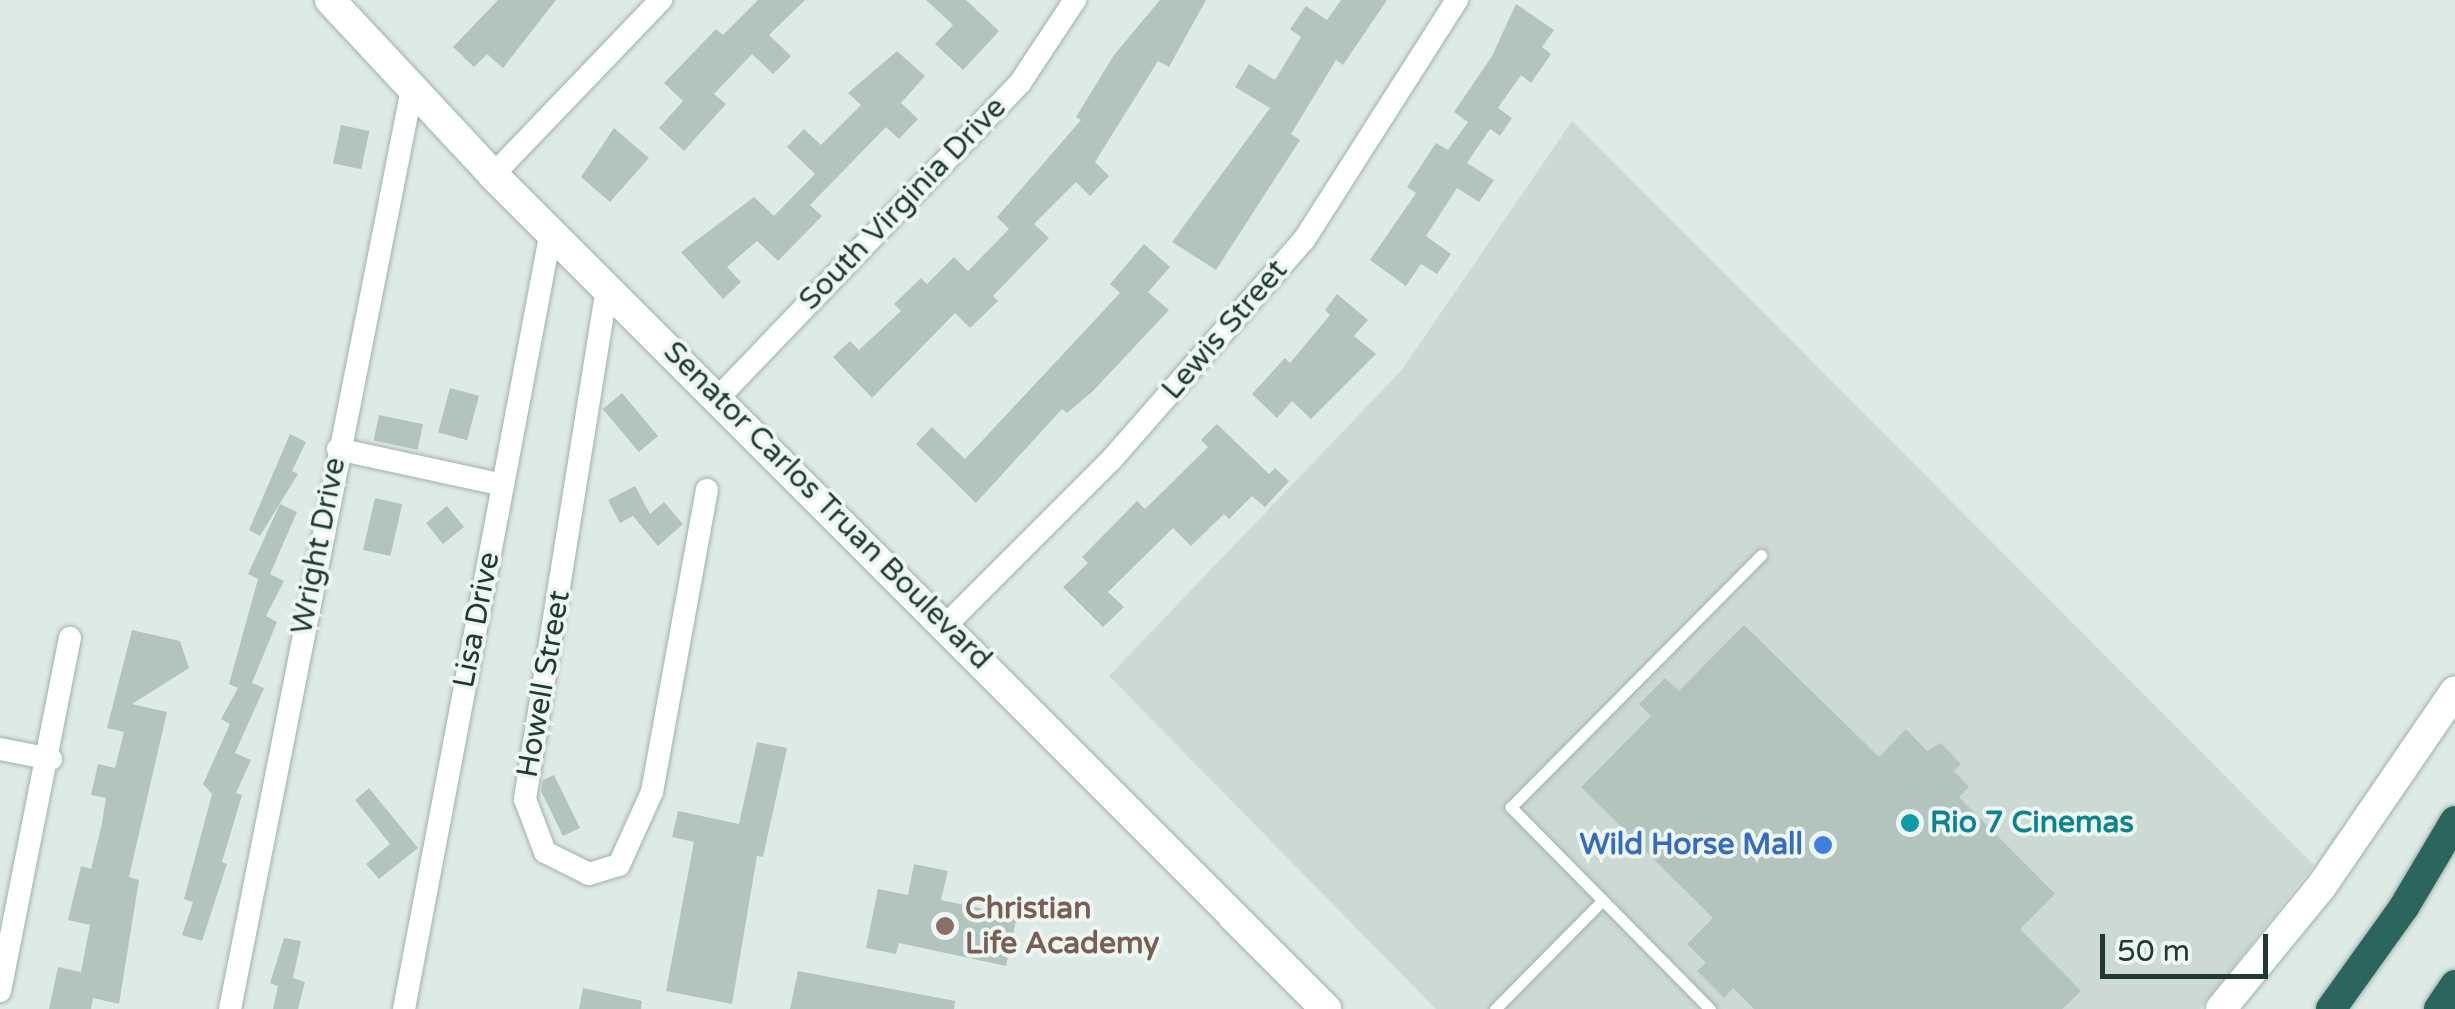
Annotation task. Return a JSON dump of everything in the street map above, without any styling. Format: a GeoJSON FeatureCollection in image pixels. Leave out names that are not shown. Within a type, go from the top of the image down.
{"type":"FeatureCollection","features":[{"type":"Feature","properties":{"kind":"highway"},"geometry":{"type":"LineString","coordinates":[[2331,1009],[2404,908],[2455,821]]}},
{"type":"Feature","properties":{"kind":"highway"},"geometry":{"type":"LineString","coordinates":[[2439,1009],[2455,985]]}},
{"type":"Feature","properties":{"kind":"main road","name":"Senator Carlos Truan Boulevard"},"geometry":{"type":"LineString","coordinates":[[330,0],[413,84],[492,175],[947,624],[1326,1009]]}},
{"type":"Feature","properties":{"kind":"main road"},"geometry":{"type":"LineString","coordinates":[[2222,1009],[2321,886],[2455,692]]}},
{"type":"Feature","properties":{"kind":"street"},"geometry":{"type":"LineString","coordinates":[[492,175],[661,0]]}},
{"type":"Feature","properties":{"kind":"street","name":"South Virginia Drive"},"geometry":{"type":"LineString","coordinates":[[718,398],[1020,82],[1075,0]]}},
{"type":"Feature","properties":{"kind":"street","name":"Lewis Street"},"geometry":{"type":"LineString","coordinates":[[947,624],[1112,459],[1304,240],[1457,0]]}},
{"type":"Feature","properties":{"kind":"street","name":"Wright Drive"},"geometry":{"type":"LineString","coordinates":[[230,1009],[413,84]]}},
{"type":"Feature","properties":{"kind":"street","name":"Lisa Drive"},"geometry":{"type":"LineString","coordinates":[[404,1009],[551,231]]}},
{"type":"Feature","properties":{"kind":"street","name":"Howell Street"},"geometry":{"type":"LineString","coordinates":[[607,288],[525,799],[544,852],[589,874],[619,864],[652,792],[707,490]]}},
{"type":"Feature","properties":{"kind":"street"},"geometry":{"type":"LineString","coordinates":[[338,449],[502,485]]}},
{"type":"Feature","properties":{"kind":"street"},"geometry":{"type":"LineString","coordinates":[[0,991],[51,759],[70,638]]}},
{"type":"Feature","properties":{"kind":"street"},"geometry":{"type":"LineString","coordinates":[[0,749],[51,759]]}},
{"type":"Feature","properties":{"kind":"lane"},"geometry":{"type":"LineString","coordinates":[[1710,1009],[1511,807],[1760,555]]}},
{"type":"Feature","properties":{"kind":"lane"},"geometry":{"type":"LineString","coordinates":[[1495,1009],[1603,900]]}},
{"type":"Feature","properties":{"kind":"shaded area"},"geometry":{"type":"Polygon","coordinates":[[[1572,121],[2314,865],[2200,1009],[1436,1009],[1109,676],[1401,371],[1572,121]]]}},
{"type":"Feature","properties":{"kind":"building"},"geometry":{"type":"Polygon","coordinates":[[[498,0],[556,0],[503,68],[487,54],[474,67],[453,47],[498,0]]]}},
{"type":"Feature","properties":{"kind":"building"},"geometry":{"type":"Polygon","coordinates":[[[758,0],[805,0],[769,35],[791,56],[773,74],[752,54],[714,94],[726,104],[684,151],[659,128],[683,101],[664,83],[716,29],[723,35],[758,0]]]}},
{"type":"Feature","properties":{"kind":"building"},"geometry":{"type":"Polygon","coordinates":[[[926,0],[966,0],[999,31],[963,70],[935,44],[953,25],[926,0]]]}},
{"type":"Feature","properties":{"kind":"building"},"geometry":{"type":"Polygon","coordinates":[[[1160,0],[1206,0],[1169,67],[1158,61],[1095,162],[1109,176],[1090,196],[1076,182],[1034,224],[1049,238],[993,296],[998,301],[970,328],[955,313],[872,398],[833,357],[850,341],[859,350],[901,311],[894,304],[921,278],[927,284],[954,257],[968,271],[1009,229],[997,217],[1081,120],[1076,117],[1114,55],[1160,0]]]}},
{"type":"Feature","properties":{"kind":"building"},"geometry":{"type":"Polygon","coordinates":[[[1341,0],[1387,0],[1343,65],[1336,60],[1291,134],[1300,140],[1216,270],[1172,242],[1270,108],[1235,87],[1249,64],[1275,80],[1301,37],[1290,29],[1306,6],[1327,20],[1341,0]]]}},
{"type":"Feature","properties":{"kind":"building"},"geometry":{"type":"Polygon","coordinates":[[[1516,4],[1554,30],[1542,47],[1551,54],[1531,83],[1521,75],[1498,108],[1512,118],[1500,136],[1490,129],[1467,163],[1494,180],[1479,202],[1457,188],[1426,236],[1451,254],[1437,274],[1421,264],[1406,286],[1370,260],[1416,193],[1407,187],[1436,143],[1448,150],[1468,122],[1454,112],[1492,56],[1516,4]]]}},
{"type":"Feature","properties":{"kind":"building"},"geometry":{"type":"Polygon","coordinates":[[[897,51],[925,76],[901,103],[918,119],[899,139],[886,127],[810,205],[822,216],[778,261],[757,241],[727,267],[741,282],[723,299],[681,252],[754,197],[774,216],[815,174],[787,147],[804,129],[821,145],[861,105],[848,93],[897,51]]]}},
{"type":"Feature","properties":{"kind":"building"},"geometry":{"type":"Polygon","coordinates":[[[341,125],[369,131],[361,169],[333,163],[341,125]]]}},
{"type":"Feature","properties":{"kind":"building"},"geometry":{"type":"Polygon","coordinates":[[[614,128],[649,158],[610,202],[581,177],[614,128]]]}},
{"type":"Feature","properties":{"kind":"building"},"geometry":{"type":"Polygon","coordinates":[[[1144,244],[1170,267],[1148,292],[1169,310],[1093,391],[1067,413],[1062,409],[976,503],[916,444],[932,427],[965,459],[1120,293],[1110,284],[1144,244]]]}},
{"type":"Feature","properties":{"kind":"building"},"geometry":{"type":"Polygon","coordinates":[[[1337,294],[1368,320],[1354,336],[1376,354],[1311,419],[1292,401],[1277,418],[1252,394],[1285,358],[1290,363],[1330,315],[1325,310],[1337,294]]]}},
{"type":"Feature","properties":{"kind":"building"},"geometry":{"type":"Polygon","coordinates":[[[450,388],[479,396],[467,440],[438,432],[450,388]]]}},
{"type":"Feature","properties":{"kind":"building"},"geometry":{"type":"Polygon","coordinates":[[[622,393],[658,436],[639,452],[603,409],[622,393]]]}},
{"type":"Feature","properties":{"kind":"building"},"geometry":{"type":"Polygon","coordinates":[[[379,415],[423,424],[418,450],[374,440],[379,415]]]}},
{"type":"Feature","properties":{"kind":"building"},"geometry":{"type":"Polygon","coordinates":[[[1217,424],[1269,474],[1275,468],[1289,481],[1265,507],[1252,496],[1229,519],[1224,514],[1191,546],[1173,528],[1108,592],[1124,607],[1103,627],[1063,587],[1088,563],[1082,557],[1137,501],[1145,509],[1208,447],[1201,440],[1217,424]]]}},
{"type":"Feature","properties":{"kind":"building"},"geometry":{"type":"Polygon","coordinates":[[[290,434],[306,442],[292,471],[298,474],[260,536],[249,530],[290,434]]]}},
{"type":"Feature","properties":{"kind":"building"},"geometry":{"type":"Polygon","coordinates":[[[635,486],[650,514],[664,502],[683,524],[658,546],[633,516],[620,523],[608,500],[635,486]]]}},
{"type":"Feature","properties":{"kind":"building"},"geometry":{"type":"Polygon","coordinates":[[[375,498],[402,504],[390,556],[363,550],[375,498]]]}},
{"type":"Feature","properties":{"kind":"building"},"geometry":{"type":"Polygon","coordinates":[[[280,504],[297,512],[270,574],[284,581],[266,616],[277,622],[252,683],[264,688],[235,753],[251,760],[236,793],[242,795],[222,862],[227,864],[202,941],[182,935],[193,902],[184,899],[212,794],[203,784],[230,724],[221,719],[238,688],[229,684],[258,579],[248,574],[280,504]]]}},
{"type":"Feature","properties":{"kind":"building"},"geometry":{"type":"Polygon","coordinates":[[[447,506],[464,527],[443,544],[426,523],[447,506]]]}},
{"type":"Feature","properties":{"kind":"building","name":"Wild Horse Mall"},"geometry":{"type":"Polygon","coordinates":[[[1744,625],[1879,757],[1906,729],[1927,751],[1941,743],[1961,764],[1954,771],[1969,787],[1959,797],[2055,894],[2020,929],[2081,991],[2062,1009],[1754,1009],[1733,988],[1724,998],[1697,971],[1706,963],[1687,944],[1713,918],[1581,787],[1651,716],[1639,704],[1665,678],[1679,691],[1744,625]]]}},
{"type":"Feature","properties":{"kind":"building"},"geometry":{"type":"Polygon","coordinates":[[[132,630],[180,641],[189,668],[132,704],[167,712],[129,877],[139,880],[119,1004],[93,998],[91,1009],[49,1009],[58,967],[81,972],[90,925],[68,920],[81,866],[91,869],[102,823],[106,798],[91,795],[98,764],[115,768],[124,732],[107,728],[132,630]]]}},
{"type":"Feature","properties":{"kind":"building"},"geometry":{"type":"Polygon","coordinates":[[[757,742],[787,748],[763,857],[757,856],[732,1004],[666,991],[694,842],[672,837],[678,811],[739,824],[757,742]]]}},
{"type":"Feature","properties":{"kind":"building"},"geometry":{"type":"Polygon","coordinates":[[[554,775],[580,828],[563,836],[541,791],[543,780],[554,775]]]}},
{"type":"Feature","properties":{"kind":"building"},"geometry":{"type":"Polygon","coordinates":[[[369,788],[418,848],[379,879],[366,864],[390,844],[355,800],[369,788]]]}},
{"type":"Feature","properties":{"kind":"building"},"geometry":{"type":"Polygon","coordinates":[[[914,864],[948,871],[941,900],[1017,916],[1006,966],[899,943],[896,954],[866,948],[878,889],[908,895],[914,864]]]}},
{"type":"Feature","properties":{"kind":"building"},"geometry":{"type":"Polygon","coordinates":[[[284,938],[301,941],[293,978],[305,982],[298,1009],[273,1009],[278,986],[270,983],[284,938]]]}},
{"type":"Feature","properties":{"kind":"building"},"geometry":{"type":"Polygon","coordinates":[[[798,971],[955,1001],[954,1009],[790,1009],[798,971]]]}},
{"type":"Feature","properties":{"kind":"building"},"geometry":{"type":"Polygon","coordinates":[[[583,988],[642,1001],[641,1009],[579,1009],[583,988]]]}},
{"type":"Feature","properties":{"kind":"place","name":"Rio 7 Cinemas"},"geometry":{"type":"Point","coordinates":[1910,823]}},
{"type":"Feature","properties":{"kind":"place","name":"Wild Horse Mall"},"geometry":{"type":"Point","coordinates":[1823,845]}},
{"type":"Feature","properties":{"kind":"place","name":"Christian Life Academy"},"geometry":{"type":"Point","coordinates":[945,926]}}]}
